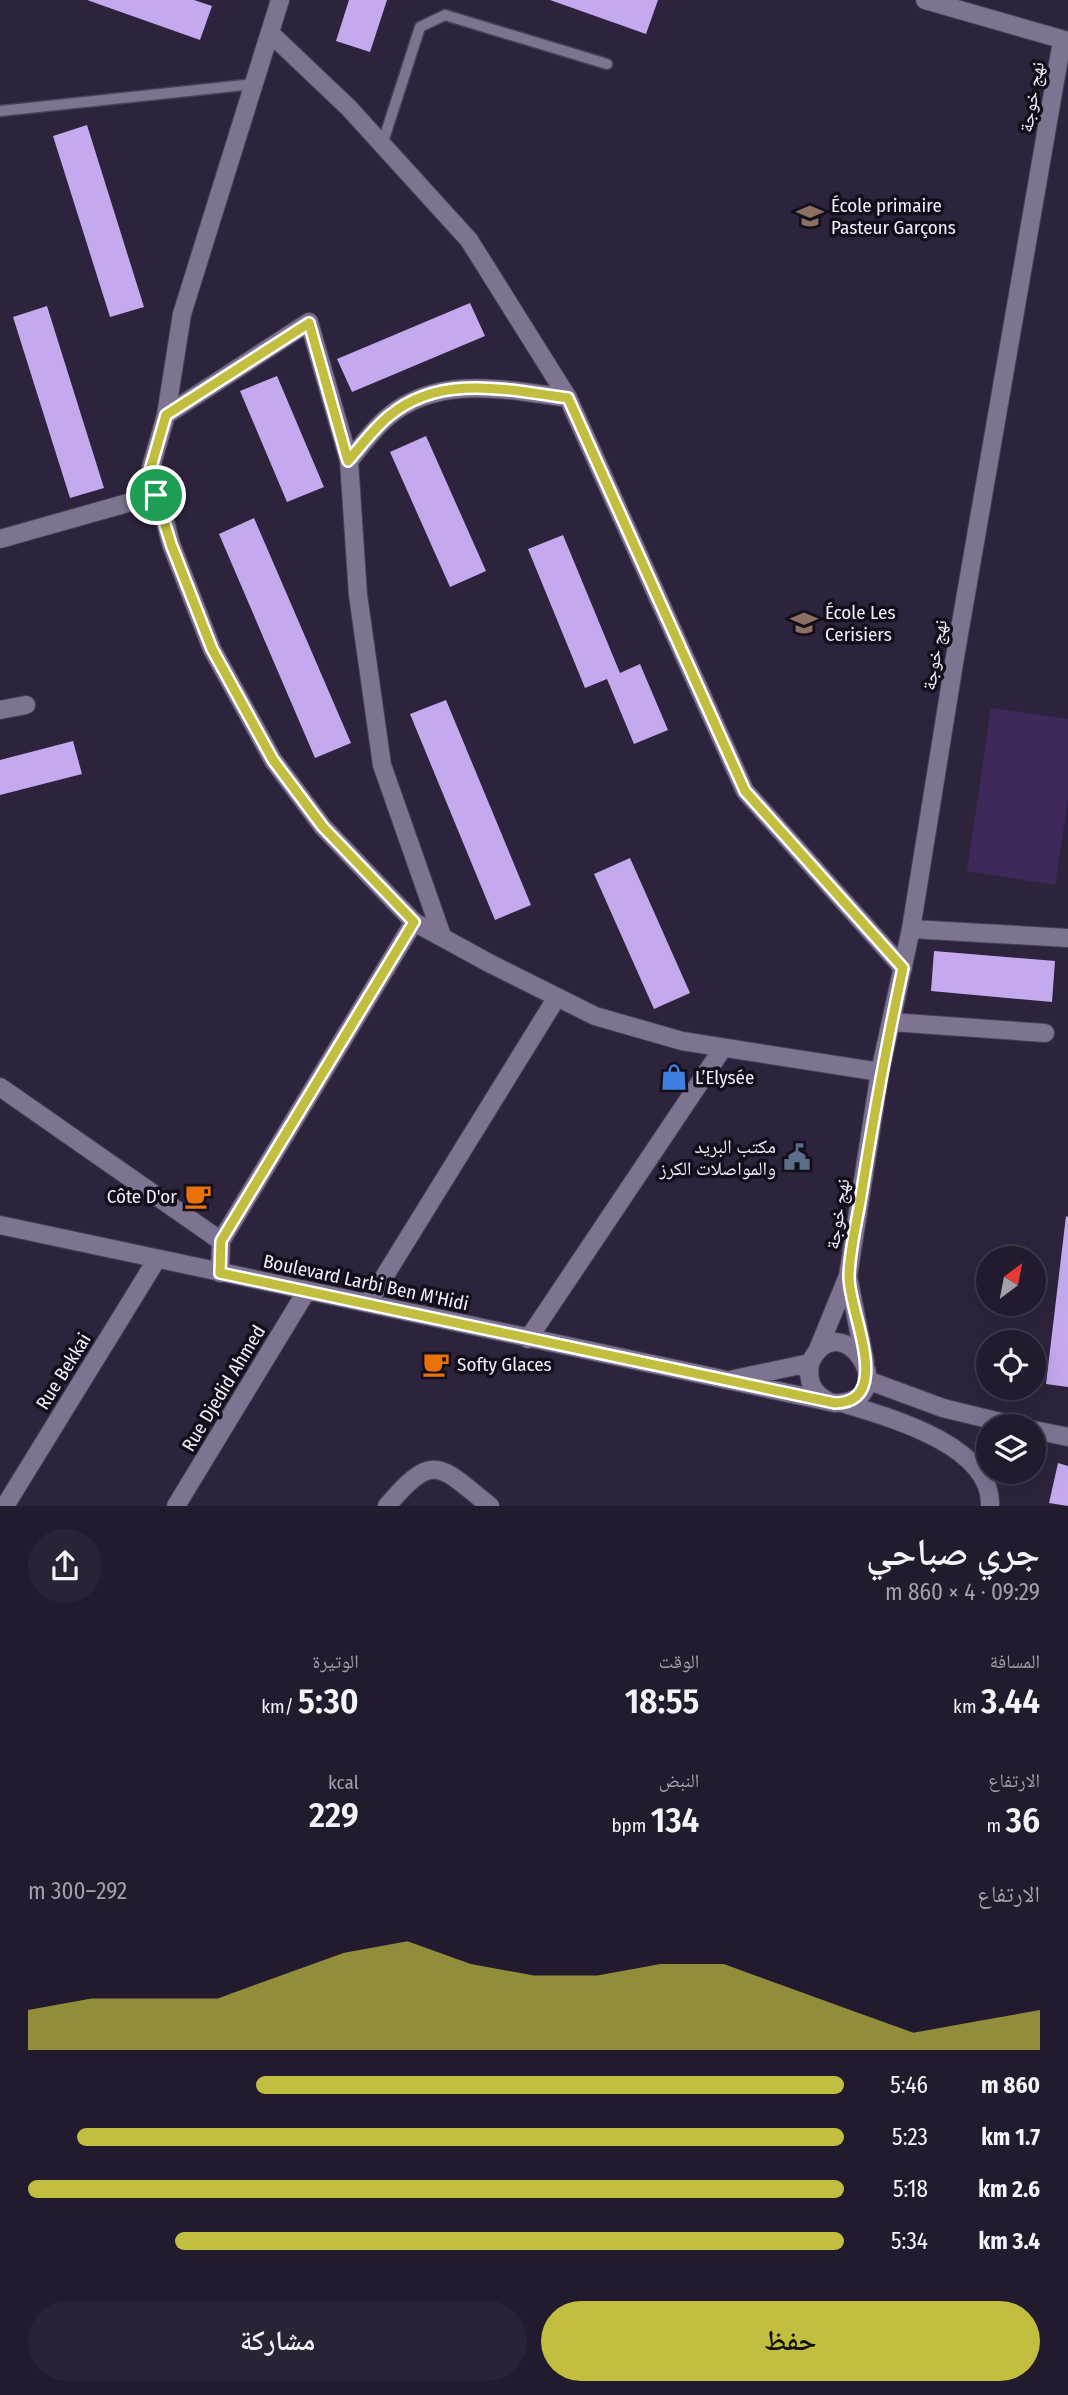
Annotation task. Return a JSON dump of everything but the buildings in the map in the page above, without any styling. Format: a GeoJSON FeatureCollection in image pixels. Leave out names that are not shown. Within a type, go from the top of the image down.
{"type":"FeatureCollection","features":[{"type":"Feature","properties":{"kind":"street"},"geometry":{"type":"LineString","coordinates":[[280,0],[182,314],[166,415],[151,467],[156,495],[171,544],[212,649],[273,760],[323,827],[414,922],[557,997],[595,1016],[682,1041],[880,1072]]}},
{"type":"Feature","properties":{"kind":"street"},"geometry":{"type":"LineString","coordinates":[[925,0],[952,4],[1065,41]]}},
{"type":"Feature","properties":{"kind":"street"},"geometry":{"type":"LineString","coordinates":[[270,33],[349,108],[469,240],[568,398],[745,791],[903,968]]}},
{"type":"Feature","properties":{"kind":"street","name":"نهج خوجة"},"geometry":{"type":"LineString","coordinates":[[813,1358],[848,1276],[880,1072],[911,929],[952,676],[1065,41]]}},
{"type":"Feature","properties":{"kind":"street"},"geometry":{"type":"LineString","coordinates":[[166,415],[309,323],[348,461],[358,594],[382,765],[442,936]]}},
{"type":"Feature","properties":{"kind":"street"},"geometry":{"type":"LineString","coordinates":[[348,461],[389,416],[423,397],[460,386],[568,398]]}},
{"type":"Feature","properties":{"kind":"street"},"geometry":{"type":"LineString","coordinates":[[0,540],[156,495]]}},
{"type":"Feature","properties":{"kind":"street"},"geometry":{"type":"LineString","coordinates":[[0,710],[26,705]]}},
{"type":"Feature","properties":{"kind":"street"},"geometry":{"type":"LineString","coordinates":[[220,1273],[221,1241],[414,922]]}},
{"type":"Feature","properties":{"kind":"street"},"geometry":{"type":"LineString","coordinates":[[911,929],[1068,938]]}},
{"type":"Feature","properties":{"kind":"street"},"geometry":{"type":"LineString","coordinates":[[368,1303],[557,997]]}},
{"type":"Feature","properties":{"kind":"street"},"geometry":{"type":"LineString","coordinates":[[891,1022],[1045,1033]]}},
{"type":"Feature","properties":{"kind":"street"},"geometry":{"type":"LineString","coordinates":[[528,1339],[723,1048]]}},
{"type":"Feature","properties":{"kind":"street"},"geometry":{"type":"LineString","coordinates":[[0,1087],[221,1241]]}},
{"type":"Feature","properties":{"kind":"street","name":"Boulevard Larbi Ben M'Hidi"},"geometry":{"type":"LineString","coordinates":[[0,1225],[723,1381],[835,1402],[894,1419],[953,1448],[981,1472],[988,1485],[990,1505]]}},
{"type":"Feature","properties":{"kind":"street","name":"Rue Bekkai"},"geometry":{"type":"LineString","coordinates":[[2,1506],[157,1259]]}},
{"type":"Feature","properties":{"kind":"street","name":"نهج خوجة"},"geometry":{"type":"LineString","coordinates":[[848,1276],[866,1371]]}},
{"type":"Feature","properties":{"kind":"street","name":"Rue Djedid Ahmed"},"geometry":{"type":"LineString","coordinates":[[176,1506],[306,1292]]}},
{"type":"Feature","properties":{"kind":"street"},"geometry":{"type":"LineString","coordinates":[[723,1381],[813,1358],[828,1345],[844,1344],[860,1354],[866,1371],[858,1395],[835,1402],[820,1397],[809,1381],[813,1358]]}},
{"type":"Feature","properties":{"kind":"street"},"geometry":{"type":"LineString","coordinates":[[866,1371],[943,1408],[976,1416]]}},
{"type":"Feature","properties":{"kind":"street"},"geometry":{"type":"LineString","coordinates":[[1046,1432],[1068,1437]]}},
{"type":"Feature","properties":{"kind":"street"},"geometry":{"type":"LineString","coordinates":[[387,1506],[408,1482],[421,1472],[433,1468],[449,1473],[490,1506]]}},
{"type":"Feature","properties":{"kind":"lane"},"geometry":{"type":"LineString","coordinates":[[382,145],[420,27],[446,15],[607,65]]}},
{"type":"Feature","properties":{"kind":"lane"},"geometry":{"type":"LineString","coordinates":[[0,111],[254,83]]}},
{"type":"Feature","properties":{"kind":"shaded area"},"geometry":{"type":"Polygon","coordinates":[[[991,708],[1068,719],[1068,798],[1055,885],[967,871],[991,708]]]}},
{"type":"Feature","properties":{"kind":"place","name":"École primaire Pasteur Garçons"},"geometry":{"type":"Point","coordinates":[810,216]}},
{"type":"Feature","properties":{"kind":"place","name":"École Les Cerisiers"},"geometry":{"type":"Point","coordinates":[804,623]}},
{"type":"Feature","properties":{"kind":"place","name":"L’Elysée"},"geometry":{"type":"Point","coordinates":[674,1077]}},
{"type":"Feature","properties":{"kind":"place","name":"مكتب البريد والمواصلات الكرز"},"geometry":{"type":"Point","coordinates":[797,1157]}},
{"type":"Feature","properties":{"kind":"place","name":"Côte D'or"},"geometry":{"type":"Point","coordinates":[198,1196]}},
{"type":"Feature","properties":{"kind":"place","name":"Softy Glaces"},"geometry":{"type":"Point","coordinates":[436,1364]}},
{"type":"Feature","properties":{"kind":"route"},"geometry":{"type":"LineString","coordinates":[[309,323],[348,461],[389,416],[423,397],[460,386],[568,398],[745,791],[903,968],[880,1072],[848,1276],[868,1371],[864,1388],[858,1395],[851,1400],[835,1403],[220,1273],[221,1241],[414,922],[323,827],[273,760],[212,649],[171,544],[156,495],[151,467],[166,415],[309,323]]}}]}
